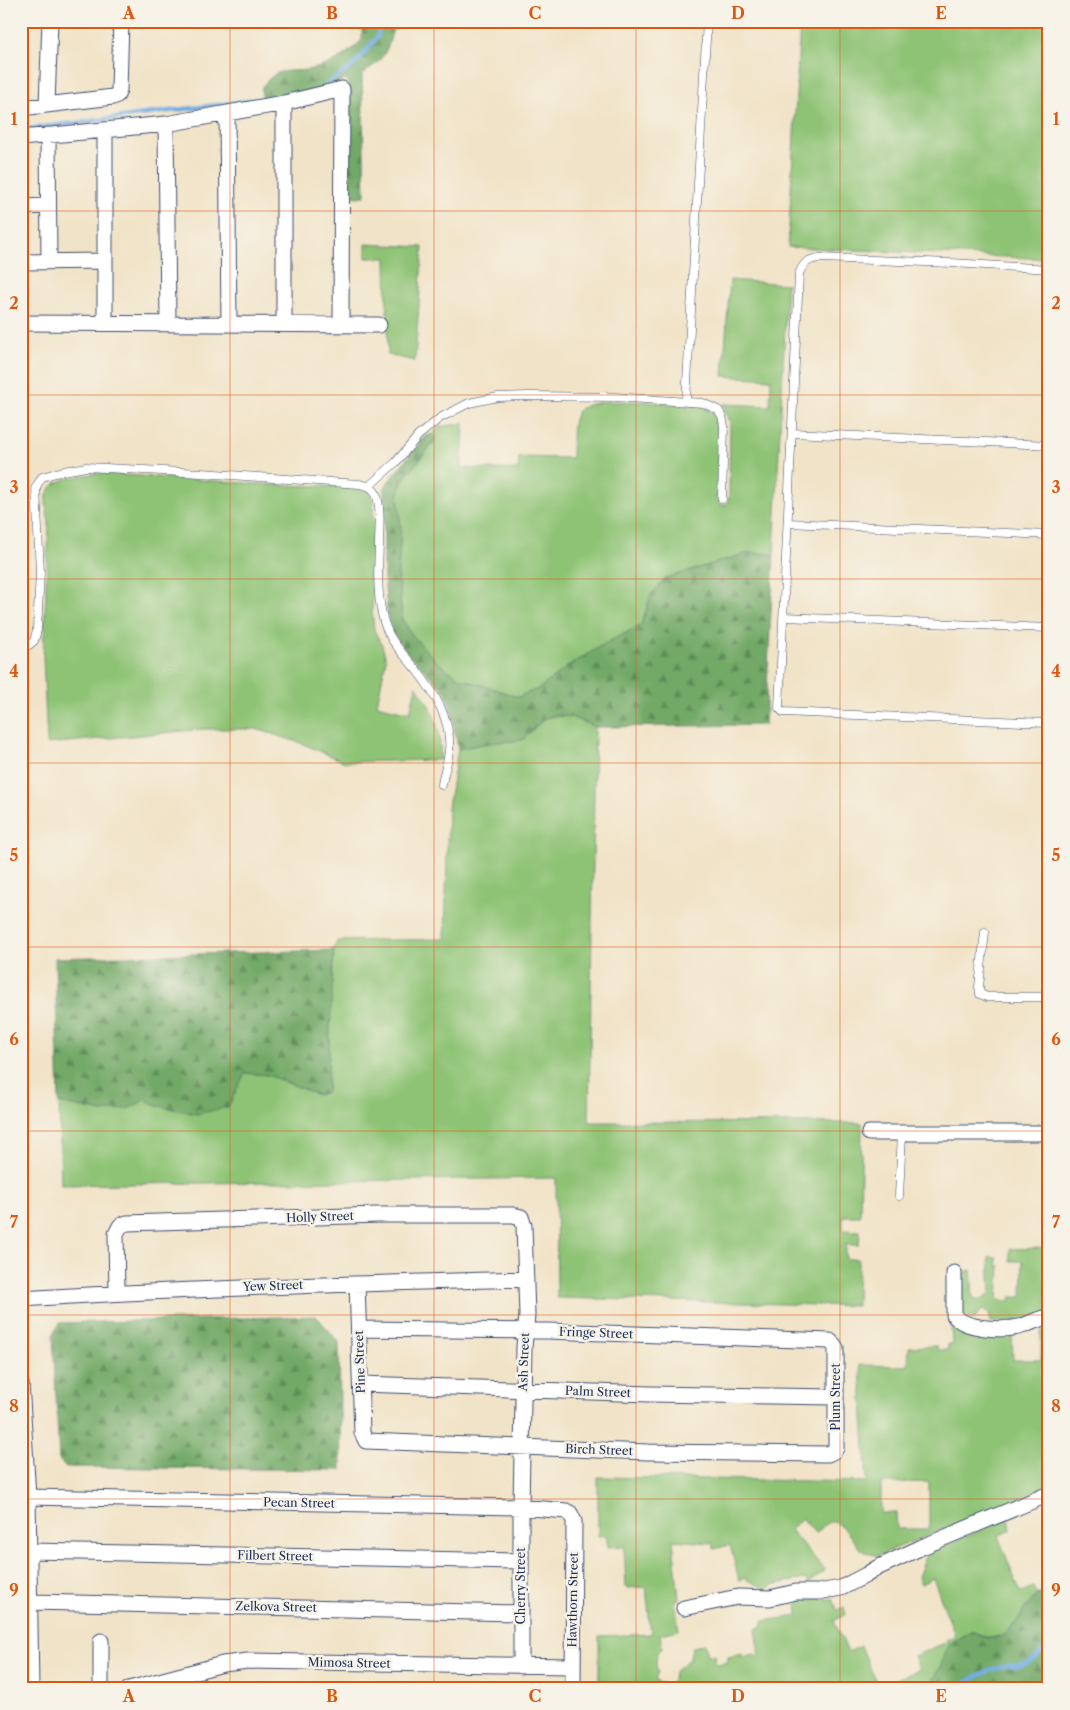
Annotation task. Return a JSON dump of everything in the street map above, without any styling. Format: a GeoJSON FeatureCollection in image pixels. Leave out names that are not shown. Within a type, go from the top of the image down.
{"type":"FeatureCollection","features":[{"type":"Feature","properties":{"kind":"street"},"geometry":{"type":"LineString","coordinates":[[46,105],[50,21]]}},
{"type":"Feature","properties":{"kind":"street"},"geometry":{"type":"LineString","coordinates":[[21,108],[113,97],[117,94],[119,90],[121,21]]}},
{"type":"Feature","properties":{"kind":"street"},"geometry":{"type":"LineString","coordinates":[[21,138],[166,124],[284,103],[342,89],[342,324]]}},
{"type":"Feature","properties":{"kind":"street"},"geometry":{"type":"LineString","coordinates":[[284,103],[284,324]]}},
{"type":"Feature","properties":{"kind":"street"},"geometry":{"type":"LineString","coordinates":[[227,113],[229,324]]}},
{"type":"Feature","properties":{"kind":"street"},"geometry":{"type":"LineString","coordinates":[[166,124],[168,323]]}},
{"type":"Feature","properties":{"kind":"street"},"geometry":{"type":"LineString","coordinates":[[105,131],[105,323]]}},
{"type":"Feature","properties":{"kind":"street"},"geometry":{"type":"LineString","coordinates":[[48,135],[49,262]]}},
{"type":"Feature","properties":{"kind":"street"},"geometry":{"type":"LineString","coordinates":[[21,207],[48,206]]}},
{"type":"Feature","properties":{"kind":"street"},"geometry":{"type":"LineString","coordinates":[[21,262],[105,261]]}},
{"type":"Feature","properties":{"kind":"street"},"geometry":{"type":"LineString","coordinates":[[21,323],[379,325]]}},
{"type":"Feature","properties":{"kind":"street"},"geometry":{"type":"LineString","coordinates":[[869,1134],[1049,1133]]}},
{"type":"Feature","properties":{"kind":"street","name":"Holly Street"},"geometry":{"type":"LineString","coordinates":[[116,1293],[116,1234],[120,1226],[127,1223],[378,1215],[513,1215],[521,1217]]}},
{"type":"Feature","properties":{"kind":"street","name":"Ash Street"},"geometry":{"type":"LineString","coordinates":[[521,1217],[524,1226],[527,1315],[523,1389],[521,1507]]}},
{"type":"Feature","properties":{"kind":"street"},"geometry":{"type":"LineString","coordinates":[[954,1273],[954,1315],[962,1322],[979,1327],[1011,1328],[1049,1317]]}},
{"type":"Feature","properties":{"kind":"street","name":"Yew Street"},"geometry":{"type":"LineString","coordinates":[[21,1299],[276,1286],[526,1279]]}},
{"type":"Feature","properties":{"kind":"street","name":"Pine Street"},"geometry":{"type":"LineString","coordinates":[[357,1284],[362,1433],[364,1439]]}},
{"type":"Feature","properties":{"kind":"street","name":"Fringe Street"},"geometry":{"type":"LineString","coordinates":[[359,1329],[525,1331],[818,1340],[832,1343]]}},
{"type":"Feature","properties":{"kind":"street","name":"Plum Street"},"geometry":{"type":"LineString","coordinates":[[832,1343],[836,1348],[836,1444],[834,1451]]}},
{"type":"Feature","properties":{"kind":"street","name":"Palm Street"},"geometry":{"type":"LineString","coordinates":[[361,1384],[670,1395],[835,1397]]}},
{"type":"Feature","properties":{"kind":"street"},"geometry":{"type":"LineString","coordinates":[[21,1385],[28,1497],[31,1689]]}},
{"type":"Feature","properties":{"kind":"street","name":"Birch Street"},"geometry":{"type":"LineString","coordinates":[[364,1439],[369,1442],[648,1452],[828,1454],[834,1451]]}},
{"type":"Feature","properties":{"kind":"street"},"geometry":{"type":"LineString","coordinates":[[684,1608],[738,1597],[770,1598],[796,1592],[818,1592],[841,1588],[877,1568],[922,1547],[1049,1494]]}},
{"type":"Feature","properties":{"kind":"street","name":"Pecan Street"},"geometry":{"type":"LineString","coordinates":[[28,1497],[521,1507],[561,1510],[570,1513]]}},
{"type":"Feature","properties":{"kind":"street","name":"Cherry Street"},"geometry":{"type":"LineString","coordinates":[[521,1507],[521,1666]]}},
{"type":"Feature","properties":{"kind":"street","name":"Hawthorn Street"},"geometry":{"type":"LineString","coordinates":[[570,1513],[574,1521],[573,1689]]}},
{"type":"Feature","properties":{"kind":"street","name":"Filbert Street"},"geometry":{"type":"LineString","coordinates":[[29,1551],[521,1562]]}},
{"type":"Feature","properties":{"kind":"street","name":"Zelkova Street"},"geometry":{"type":"LineString","coordinates":[[31,1602],[521,1613]]}},
{"type":"Feature","properties":{"kind":"street"},"geometry":{"type":"LineString","coordinates":[[101,1689],[102,1641]]}},
{"type":"Feature","properties":{"kind":"street","name":"Mimosa Street"},"geometry":{"type":"LineString","coordinates":[[130,1689],[223,1664],[242,1661],[572,1666]]}},
{"type":"Feature","properties":{"kind":"lane"},"geometry":{"type":"LineString","coordinates":[[686,401],[708,21]]}},
{"type":"Feature","properties":{"kind":"lane"},"geometry":{"type":"LineString","coordinates":[[1049,269],[820,258],[810,259],[802,265],[798,274],[779,708],[783,712],[1049,724]]}},
{"type":"Feature","properties":{"kind":"lane"},"geometry":{"type":"LineString","coordinates":[[368,486],[396,462],[419,435],[440,418],[469,403],[498,398],[528,396],[615,397],[703,402],[718,410],[722,416],[724,426],[722,499]]}},
{"type":"Feature","properties":{"kind":"lane"},"geometry":{"type":"LineString","coordinates":[[792,433],[1049,445]]}},
{"type":"Feature","properties":{"kind":"lane"},"geometry":{"type":"LineString","coordinates":[[21,648],[34,641],[37,630],[40,572],[36,487],[42,477],[86,467],[201,472],[368,486],[376,493],[378,500],[380,520],[379,596],[386,628],[398,650],[415,668],[442,709],[446,721],[449,750],[442,785]]}},
{"type":"Feature","properties":{"kind":"lane"},"geometry":{"type":"LineString","coordinates":[[788,523],[1049,535]]}},
{"type":"Feature","properties":{"kind":"lane"},"geometry":{"type":"LineString","coordinates":[[784,617],[1049,628]]}},
{"type":"Feature","properties":{"kind":"lane"},"geometry":{"type":"LineString","coordinates":[[985,932],[979,987],[980,994],[987,998],[1049,997]]}},
{"type":"Feature","properties":{"kind":"lane"},"geometry":{"type":"LineString","coordinates":[[899,1196],[902,1133]]}},
{"type":"Feature","properties":{"kind":"green space"},"geometry":{"type":"Polygon","coordinates":[[[362,21],[395,21],[388,46],[382,58],[362,74],[365,196],[356,197],[351,195],[349,191],[348,81],[346,79],[336,85],[263,102],[261,89],[272,76],[278,73],[319,67],[332,62],[351,50],[362,40],[362,21]]]}},
{"type":"Feature","properties":{"kind":"green space"},"geometry":{"type":"Polygon","coordinates":[[[800,21],[1049,21],[1049,259],[788,247],[800,21]]]}},
{"type":"Feature","properties":{"kind":"green space"},"geometry":{"type":"Polygon","coordinates":[[[366,244],[423,247],[415,361],[388,355],[386,258],[366,258],[366,244]]]}},
{"type":"Feature","properties":{"kind":"green space"},"geometry":{"type":"Polygon","coordinates":[[[730,280],[787,284],[774,554],[748,553],[666,578],[651,595],[641,625],[599,647],[567,667],[540,688],[518,697],[460,678],[437,662],[412,635],[402,619],[398,574],[398,495],[403,479],[434,443],[435,438],[432,434],[440,427],[464,423],[462,468],[518,470],[519,457],[572,458],[573,422],[577,412],[585,406],[615,401],[701,406],[713,413],[721,431],[721,455],[716,498],[720,505],[726,505],[729,498],[730,423],[723,404],[770,406],[771,379],[723,376],[730,280]]]}},
{"type":"Feature","properties":{"kind":"green space"},"geometry":{"type":"Polygon","coordinates":[[[432,434],[435,438],[434,442],[403,479],[398,495],[401,526],[398,574],[402,619],[412,635],[437,662],[460,678],[518,697],[540,688],[567,667],[599,647],[641,625],[651,595],[666,578],[748,553],[774,554],[765,725],[595,727],[571,717],[558,715],[543,720],[523,740],[488,743],[458,749],[446,692],[411,657],[393,634],[388,618],[384,578],[384,490],[387,483],[425,436],[432,434]]]}},
{"type":"Feature","properties":{"kind":"green space"},"geometry":{"type":"Polygon","coordinates":[[[97,473],[274,485],[359,487],[369,492],[373,501],[372,610],[374,630],[382,645],[386,659],[377,705],[410,713],[416,686],[428,703],[436,721],[440,739],[440,760],[345,762],[301,743],[256,729],[205,729],[47,744],[43,657],[49,522],[46,508],[47,497],[50,489],[64,480],[97,473]]]}},
{"type":"Feature","properties":{"kind":"green space"},"geometry":{"type":"Polygon","coordinates":[[[569,716],[595,727],[589,1122],[862,1123],[860,1216],[843,1216],[843,1230],[860,1231],[859,1245],[846,1245],[846,1259],[858,1259],[857,1306],[557,1298],[556,1178],[61,1185],[59,1103],[103,1112],[129,1108],[145,1100],[159,1106],[228,1107],[244,1073],[268,1075],[318,1095],[334,950],[337,941],[445,939],[448,807],[458,749],[488,743],[523,740],[547,717],[569,716]]]}},
{"type":"Feature","properties":{"kind":"green space"},"geometry":{"type":"Polygon","coordinates":[[[334,950],[327,1092],[318,1095],[268,1075],[245,1073],[228,1107],[197,1114],[159,1106],[145,1100],[129,1108],[103,1112],[59,1103],[55,958],[334,950]]]}},
{"type":"Feature","properties":{"kind":"green space"},"geometry":{"type":"Polygon","coordinates":[[[1047,1248],[1049,1277],[1046,1278],[1046,1303],[1049,1303],[1049,1311],[1025,1321],[990,1322],[989,1312],[982,1310],[974,1319],[961,1314],[961,1273],[971,1270],[973,1298],[981,1300],[991,1293],[989,1257],[997,1257],[997,1265],[1000,1266],[998,1300],[1010,1301],[1011,1297],[1022,1297],[1023,1261],[1010,1261],[1010,1249],[1047,1248]]]}},
{"type":"Feature","properties":{"kind":"green space"},"geometry":{"type":"Polygon","coordinates":[[[316,1316],[339,1342],[341,1470],[66,1467],[59,1460],[53,1334],[60,1323],[316,1316]]]}},
{"type":"Feature","properties":{"kind":"green space"},"geometry":{"type":"Polygon","coordinates":[[[951,1321],[1012,1332],[1013,1360],[1041,1360],[1041,1331],[1049,1331],[1049,1486],[877,1556],[867,1553],[858,1547],[846,1531],[837,1523],[827,1523],[816,1534],[802,1518],[790,1530],[825,1570],[809,1583],[804,1579],[771,1585],[768,1590],[744,1578],[739,1580],[730,1545],[714,1549],[712,1543],[673,1540],[679,1599],[675,1600],[679,1630],[660,1634],[662,1649],[657,1652],[656,1665],[658,1672],[655,1679],[660,1683],[669,1684],[673,1679],[674,1672],[690,1658],[692,1647],[705,1644],[708,1655],[714,1655],[716,1664],[728,1662],[728,1657],[742,1654],[743,1657],[760,1654],[756,1629],[762,1626],[763,1621],[798,1616],[797,1598],[833,1599],[837,1610],[844,1607],[846,1614],[834,1621],[848,1652],[861,1646],[878,1686],[919,1670],[914,1656],[947,1642],[946,1640],[955,1635],[933,1578],[921,1584],[918,1577],[927,1554],[1008,1518],[1011,1530],[998,1536],[1020,1592],[1034,1587],[1038,1595],[1025,1608],[1016,1623],[1000,1636],[990,1638],[971,1631],[951,1643],[937,1674],[923,1689],[599,1689],[599,1636],[651,1634],[646,1587],[626,1588],[624,1546],[608,1547],[606,1535],[598,1536],[598,1477],[867,1482],[860,1365],[908,1366],[909,1347],[937,1346],[937,1350],[948,1350],[948,1344],[952,1344],[951,1321]],[[929,1482],[881,1483],[881,1513],[896,1513],[897,1529],[929,1529],[929,1482]]]}},
{"type":"Feature","properties":{"kind":"green space"},"geometry":{"type":"Polygon","coordinates":[[[1049,1590],[1049,1689],[923,1689],[937,1674],[950,1643],[971,1631],[989,1638],[1004,1634],[1016,1622],[1032,1600],[1049,1590]]]}},
{"type":"Feature","properties":{"kind":"waterway"},"geometry":{"type":"LineString","coordinates":[[324,87],[355,64],[378,36],[379,21]]}},
{"type":"Feature","properties":{"kind":"waterway"},"geometry":{"type":"LineString","coordinates":[[21,130],[263,99]]}},
{"type":"Feature","properties":{"kind":"waterway"},"geometry":{"type":"LineString","coordinates":[[956,1689],[989,1671],[1005,1666],[1027,1664],[1039,1655],[1049,1642]]}}]}
